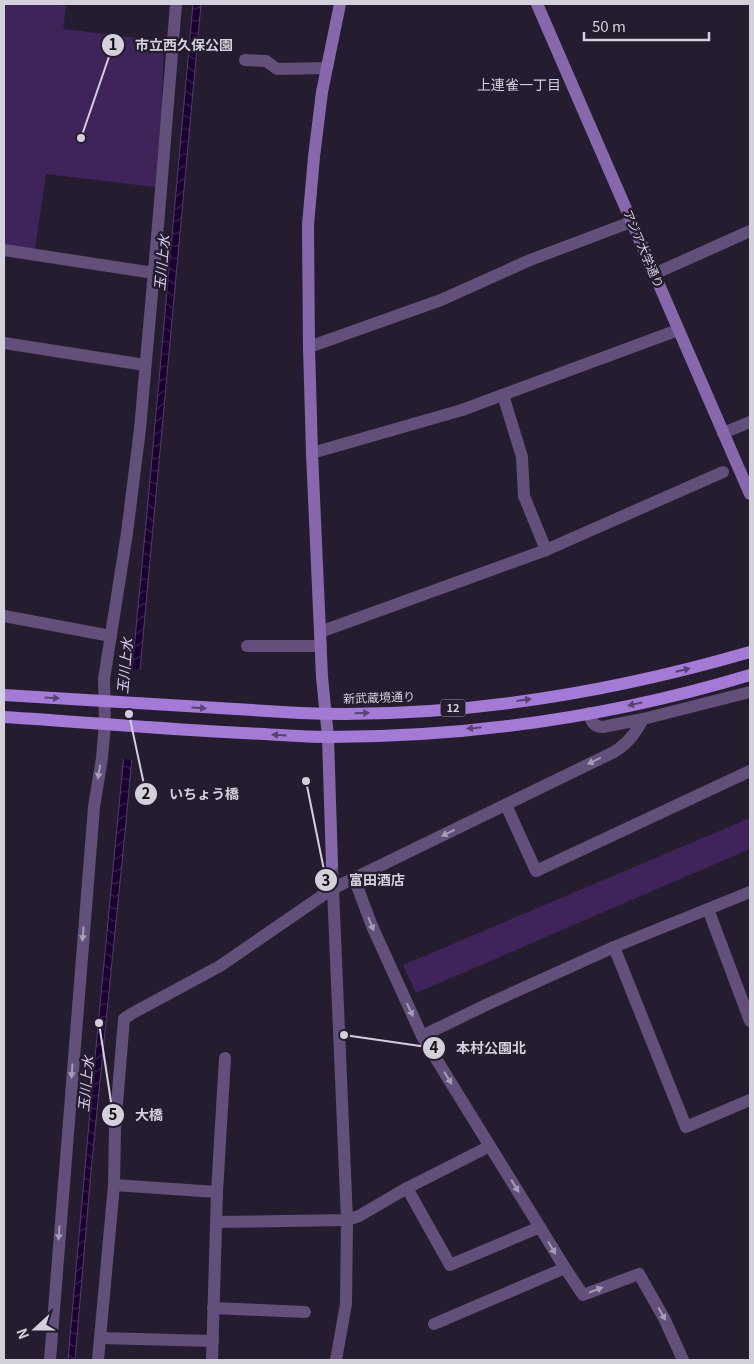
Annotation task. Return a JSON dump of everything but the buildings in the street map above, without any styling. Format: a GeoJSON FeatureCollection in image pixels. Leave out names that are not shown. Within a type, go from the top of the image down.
{"type":"FeatureCollection","features":[{"type":"Feature","properties":{"kind":"main road","name":"新武蔵境通り"},"geometry":{"type":"LineString","coordinates":[[4,695],[207,709],[326,714],[444,709],[553,696],[664,675],[750,652]]}},
{"type":"Feature","properties":{"kind":"main road","name":"12"},"geometry":{"type":"LineString","coordinates":[[4,717],[150,728],[328,737],[438,732],[549,720],[590,713],[664,698],[750,675]]}},
{"type":"Feature","properties":{"kind":"street"},"geometry":{"type":"LineString","coordinates":[[50,1360],[94,807],[107,724],[104,679],[130,514],[140,429],[176,4]]}},
{"type":"Feature","properties":{"kind":"street"},"geometry":{"type":"LineString","coordinates":[[336,1360],[346,1304],[347,1220],[332,889],[328,737],[320,632],[312,453],[308,226],[322,92],[340,4]]}},
{"type":"Feature","properties":{"kind":"street","name":"アジア大学通り"},"geometry":{"type":"LineString","coordinates":[[537,4],[750,494]]}},
{"type":"Feature","properties":{"kind":"street"},"geometry":{"type":"LineString","coordinates":[[244,60],[266,61],[277,69],[326,68]]}},
{"type":"Feature","properties":{"kind":"street"},"geometry":{"type":"LineString","coordinates":[[309,347],[441,300],[530,260],[631,222]]}},
{"type":"Feature","properties":{"kind":"street"},"geometry":{"type":"LineString","coordinates":[[654,274],[750,231]]}},
{"type":"Feature","properties":{"kind":"street"},"geometry":{"type":"LineString","coordinates":[[4,250],[154,273]]}},
{"type":"Feature","properties":{"kind":"street"},"geometry":{"type":"LineString","coordinates":[[312,453],[462,410],[678,330]]}},
{"type":"Feature","properties":{"kind":"street"},"geometry":{"type":"LineString","coordinates":[[4,343],[145,365]]}},
{"type":"Feature","properties":{"kind":"street"},"geometry":{"type":"LineString","coordinates":[[503,395],[522,458],[524,496],[546,550]]}},
{"type":"Feature","properties":{"kind":"street"},"geometry":{"type":"LineString","coordinates":[[724,433],[750,422]]}},
{"type":"Feature","properties":{"kind":"street"},"geometry":{"type":"LineString","coordinates":[[320,632],[546,550],[723,472]]}},
{"type":"Feature","properties":{"kind":"street"},"geometry":{"type":"LineString","coordinates":[[4,616],[111,636]]}},
{"type":"Feature","properties":{"kind":"street"},"geometry":{"type":"LineString","coordinates":[[247,646],[321,646]]}},
{"type":"Feature","properties":{"kind":"street"},"geometry":{"type":"LineString","coordinates":[[590,713],[591,720],[597,727],[603,727],[643,720],[750,692]]}},
{"type":"Feature","properties":{"kind":"street"},"geometry":{"type":"LineString","coordinates":[[98,1360],[114,1185],[115,1128],[124,1020],[131,1014],[220,966],[332,889],[614,752],[635,735],[643,720]]}},
{"type":"Feature","properties":{"kind":"street"},"geometry":{"type":"LineString","coordinates":[[506,805],[536,871],[750,771]]}},
{"type":"Feature","properties":{"kind":"street"},"geometry":{"type":"LineString","coordinates":[[354,878],[372,926],[422,1036],[564,1268],[583,1295],[639,1274],[665,1320],[683,1360]]}},
{"type":"Feature","properties":{"kind":"street"},"geometry":{"type":"LineString","coordinates":[[422,1036],[614,947],[750,892]]}},
{"type":"Feature","properties":{"kind":"street"},"geometry":{"type":"LineString","coordinates":[[708,909],[750,1021]]}},
{"type":"Feature","properties":{"kind":"street"},"geometry":{"type":"LineString","coordinates":[[614,947],[686,1126],[750,1100]]}},
{"type":"Feature","properties":{"kind":"street"},"geometry":{"type":"LineString","coordinates":[[212,1360],[217,1192],[225,1058]]}},
{"type":"Feature","properties":{"kind":"street"},"geometry":{"type":"LineString","coordinates":[[217,1222],[347,1220],[359,1216],[408,1188],[490,1146]]}},
{"type":"Feature","properties":{"kind":"street"},"geometry":{"type":"LineString","coordinates":[[114,1185],[217,1192]]}},
{"type":"Feature","properties":{"kind":"street"},"geometry":{"type":"LineString","coordinates":[[408,1188],[450,1265],[540,1227]]}},
{"type":"Feature","properties":{"kind":"street"},"geometry":{"type":"LineString","coordinates":[[434,1324],[564,1268]]}},
{"type":"Feature","properties":{"kind":"street"},"geometry":{"type":"LineString","coordinates":[[213,1308],[305,1312]]}},
{"type":"Feature","properties":{"kind":"street"},"geometry":{"type":"LineString","coordinates":[[100,1338],[213,1341]]}},
{"type":"Feature","properties":{"kind":"shaded area"},"geometry":{"type":"Polygon","coordinates":[[[4,4],[53,4],[66,6],[63,29],[164,41],[162,101],[155,187],[46,174],[35,249],[4,245],[4,4]]]}},
{"type":"Feature","properties":{"kind":"shaded area"},"geometry":{"type":"Polygon","coordinates":[[[750,818],[750,849],[416,993],[403,965],[750,818]]]}},
{"type":"Feature","properties":{"kind":"water"},"geometry":{"type":"Polygon","coordinates":[[[193,4],[201,4],[126,822],[91,1171],[75,1360],[68,1360],[92,1089],[193,4]]]}},
{"type":"Feature","properties":{"kind":"pier"},"geometry":{"type":"Polygon","coordinates":[[[130,669],[142,670],[134,760],[121,759],[130,669]]]}},
{"type":"Feature","properties":{"kind":"place","name":"市立西久保公園"},"geometry":{"type":"Point","coordinates":[81,138]}},
{"type":"Feature","properties":{"kind":"place","name":"いちょう橋"},"geometry":{"type":"Point","coordinates":[129,714]}},
{"type":"Feature","properties":{"kind":"place","name":"富田酒店"},"geometry":{"type":"Point","coordinates":[306,781]}},
{"type":"Feature","properties":{"kind":"place","name":"大橋"},"geometry":{"type":"Point","coordinates":[99,1023]}},
{"type":"Feature","properties":{"kind":"place","name":"本村公園北"},"geometry":{"type":"Point","coordinates":[344,1035]}},
{"type":"Feature","properties":{"kind":"district","name":"上連雀一丁目"},"geometry":{"type":"Point","coordinates":[519,85]}},
{"type":"Feature","properties":{"kind":"water label","name":"玉川上水"},"geometry":{"type":"Point","coordinates":[162,263]}},
{"type":"Feature","properties":{"kind":"water label","name":"玉川上水"},"geometry":{"type":"Point","coordinates":[125,666]}},
{"type":"Feature","properties":{"kind":"water label","name":"玉川上水"},"geometry":{"type":"Point","coordinates":[86,1084]}}]}
